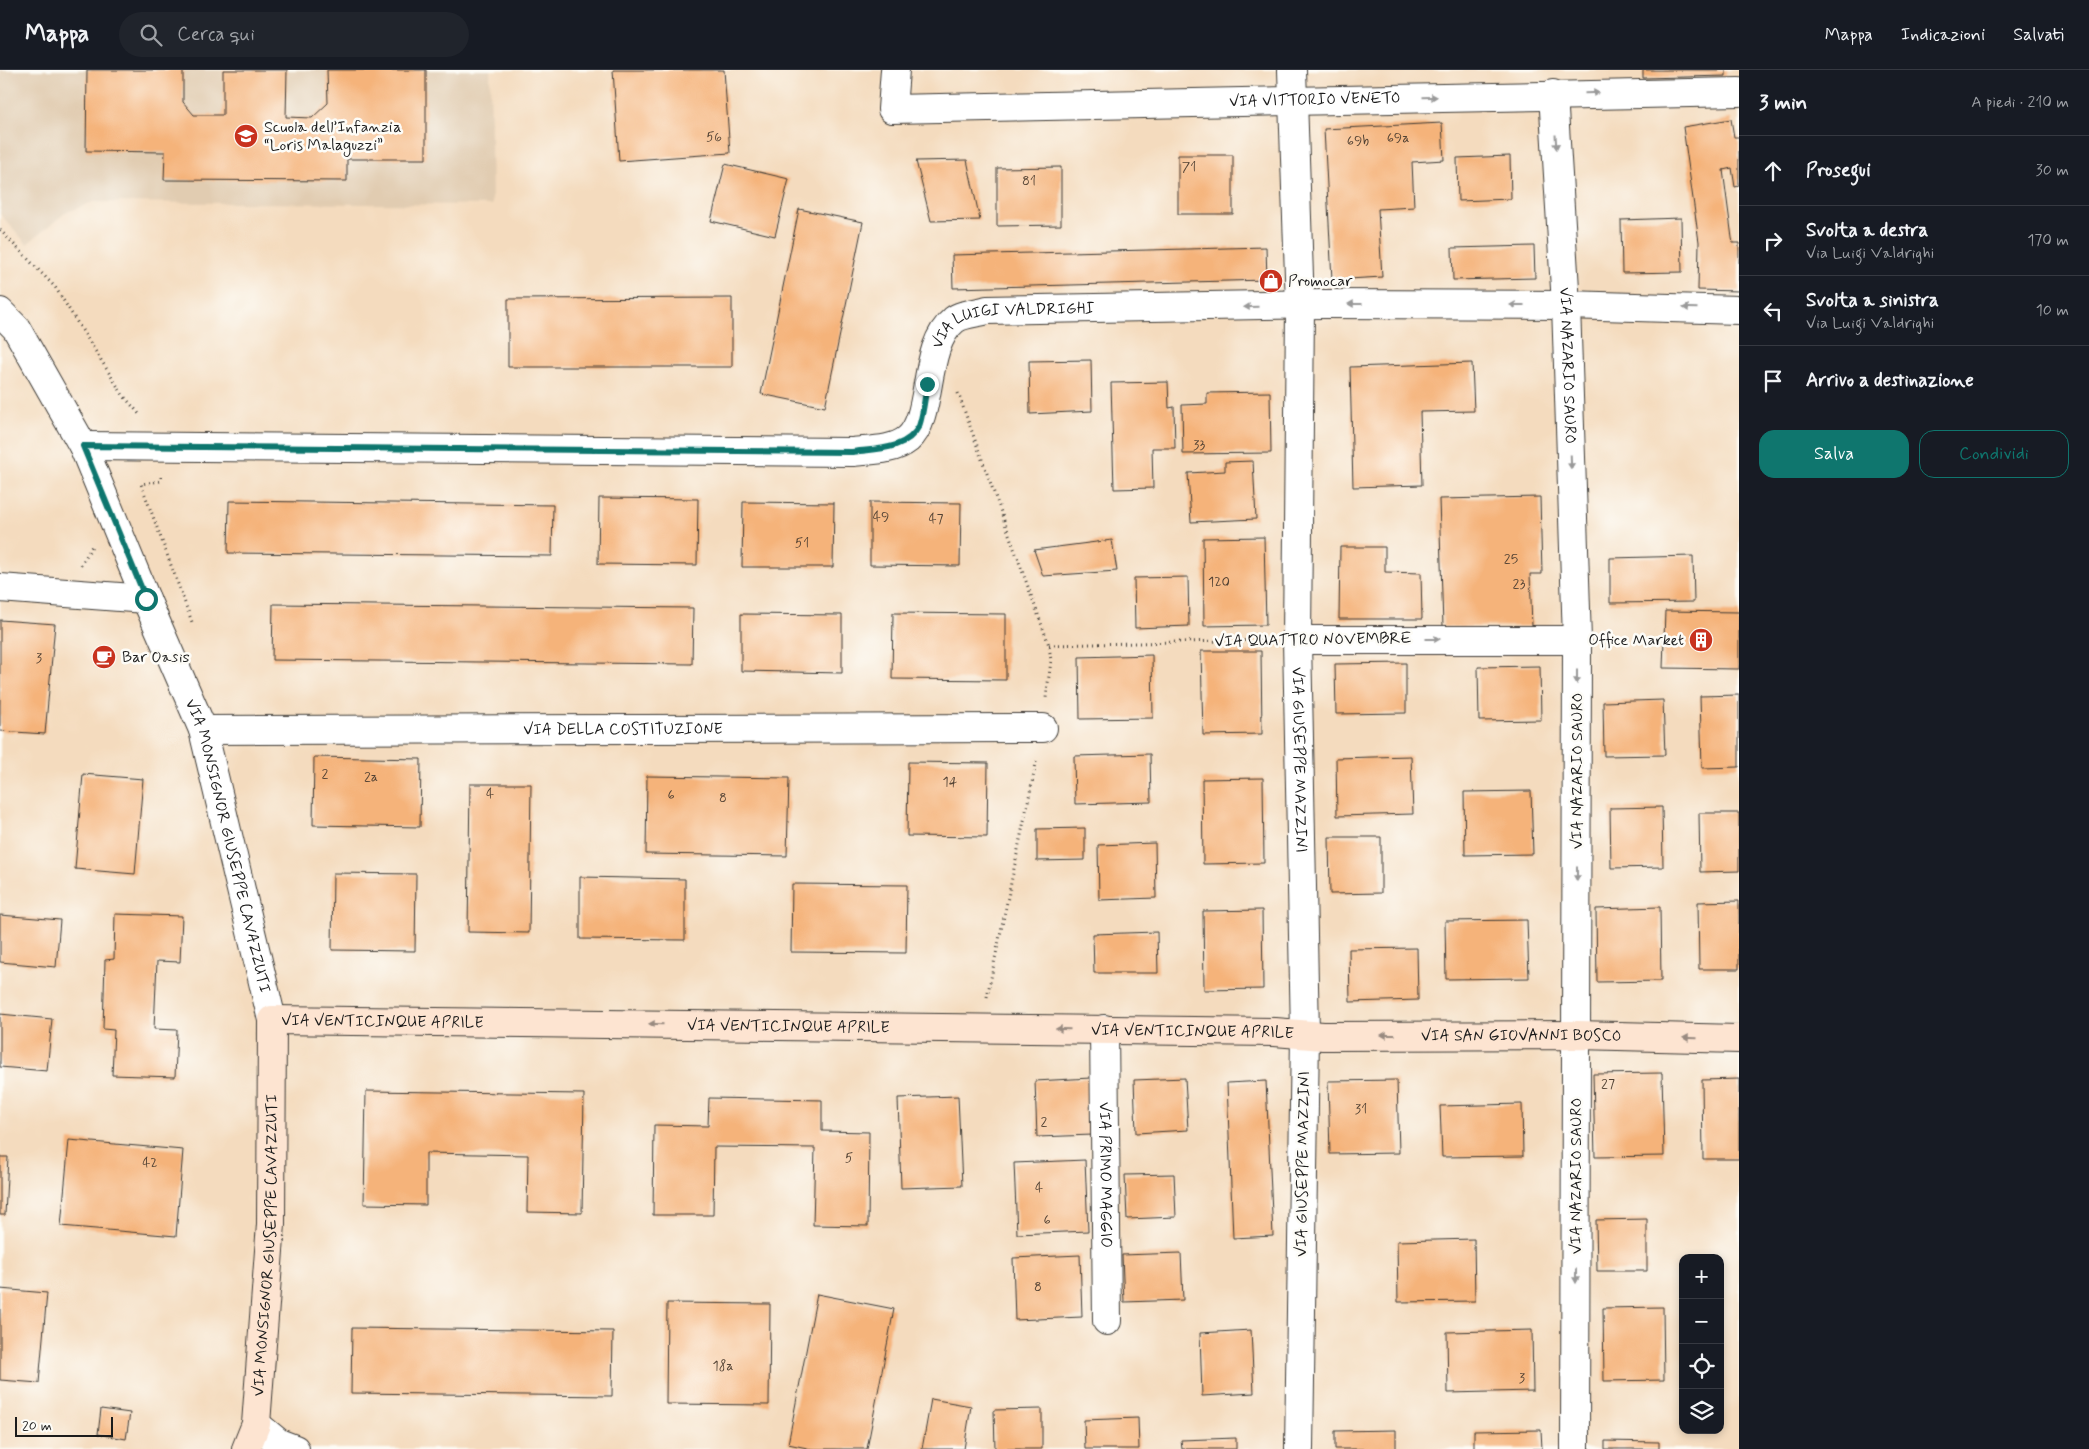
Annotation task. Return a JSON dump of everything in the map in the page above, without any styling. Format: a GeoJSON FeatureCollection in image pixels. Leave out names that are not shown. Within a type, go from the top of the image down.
{"type":"FeatureCollection","features":[{"type":"Feature","properties":{"kind":"street","name":"VIA VITTORIO VENETO"},"geometry":{"type":"LineString","coordinates":[[895,70],[892,109],[1553,94],[1739,92]]}},
{"type":"Feature","properties":{"kind":"street","name":"VIA GIUSEPPE MAZZINI"},"geometry":{"type":"LineString","coordinates":[[1292,70],[1300,306],[1297,640],[1305,1034],[1300,1449]]}},
{"type":"Feature","properties":{"kind":"street","name":"VIA NAZARIO SAURO"},"geometry":{"type":"LineString","coordinates":[[1553,94],[1566,305],[1577,640],[1575,1449]]}},
{"type":"Feature","properties":{"kind":"street"},"geometry":{"type":"LineString","coordinates":[[1300,306],[1324,304],[1566,305],[1739,310]]}},
{"type":"Feature","properties":{"kind":"street","name":"VIA LUIGI VALDRIGHI"},"geometry":{"type":"LineString","coordinates":[[83,446],[492,451],[852,452],[892,447],[907,439],[918,426],[939,341],[955,319],[987,310],[1300,306]]}},
{"type":"Feature","properties":{"kind":"street","name":"VIA MONSIGNOR GIUSEPPE CAVAZZUTI"},"geometry":{"type":"LineString","coordinates":[[0,312],[16,328],[83,446],[146,599],[203,730],[272,1020],[271,1224],[256,1424],[246,1449]]}},
{"type":"Feature","properties":{"kind":"street"},"geometry":{"type":"LineString","coordinates":[[0,588],[146,599]]}},
{"type":"Feature","properties":{"kind":"street","name":"VIA QUATTRO NOVEMBRE"},"geometry":{"type":"LineString","coordinates":[[1297,640],[1577,640]]}},
{"type":"Feature","properties":{"kind":"street","name":"VIA DELLA COSTITUZIONE"},"geometry":{"type":"LineString","coordinates":[[203,730],[1043,728]]}},
{"type":"Feature","properties":{"kind":"street","name":"VIA VENTICINQUE APRILE"},"geometry":{"type":"LineString","coordinates":[[272,1020],[1104,1029],[1305,1034]]}},
{"type":"Feature","properties":{"kind":"street","name":"VIA PRIMO MAGGIO"},"geometry":{"type":"LineString","coordinates":[[1104,1029],[1107,1321]]}},
{"type":"Feature","properties":{"kind":"street","name":"VIA SAN GIOVANNI BOSCO"},"geometry":{"type":"LineString","coordinates":[[1305,1034],[1323,1036],[1577,1035],[1739,1039]]}},
{"type":"Feature","properties":{"kind":"street"},"geometry":{"type":"LineString","coordinates":[[256,1424],[279,1443],[295,1449]]}},
{"type":"Feature","properties":{"kind":"path"},"geometry":{"type":"LineString","coordinates":[[0,230],[55,287],[123,395],[145,420]]}},
{"type":"Feature","properties":{"kind":"path"},"geometry":{"type":"LineString","coordinates":[[955,386],[1049,646],[1051,661],[1043,728],[987,998]]}},
{"type":"Feature","properties":{"kind":"path","name":"VIA QUATTRO NOVEMBRE"},"geometry":{"type":"LineString","coordinates":[[1049,646],[1297,640]]}},
{"type":"Feature","properties":{"kind":"shaded area","name":"Scuola dell’Infanzia “Loris Malaguzzi”"},"geometry":{"type":"Polygon","coordinates":[[[0,70],[490,70],[492,205],[93,202],[65,213],[27,244],[0,214],[0,70]]]}},
{"type":"Feature","properties":{"kind":"building"},"geometry":{"type":"Polygon","coordinates":[[[87,70],[183,70],[183,102],[194,115],[223,115],[223,70],[287,70],[286,117],[312,118],[328,103],[327,70],[426,70],[426,159],[347,159],[347,181],[164,180],[165,152],[86,151],[87,70]]]}},
{"type":"Feature","properties":{"kind":"building"},"geometry":{"type":"Polygon","coordinates":[[[613,70],[724,70],[730,153],[619,161],[613,70]]]}},
{"type":"Feature","properties":{"kind":"building"},"geometry":{"type":"Polygon","coordinates":[[[1643,70],[1726,70],[1726,76],[1643,78],[1643,70]]]}},
{"type":"Feature","properties":{"kind":"building"},"geometry":{"type":"Polygon","coordinates":[[[1731,119],[1734,137],[1739,137],[1739,186],[1735,187],[1732,168],[1723,170],[1733,243],[1739,243],[1739,291],[1698,290],[1699,242],[1683,127],[1731,119]]]}},
{"type":"Feature","properties":{"kind":"building"},"geometry":{"type":"Polygon","coordinates":[[[1442,123],[1444,160],[1412,162],[1414,207],[1378,209],[1382,277],[1332,280],[1324,129],[1442,123]]]}},
{"type":"Feature","properties":{"kind":"building"},"geometry":{"type":"Polygon","coordinates":[[[1178,155],[1233,155],[1233,214],[1178,214],[1178,155]]]}},
{"type":"Feature","properties":{"kind":"building"},"geometry":{"type":"Polygon","coordinates":[[[1510,156],[1511,199],[1458,201],[1457,158],[1510,156]]]}},
{"type":"Feature","properties":{"kind":"building"},"geometry":{"type":"Polygon","coordinates":[[[967,160],[980,220],[931,221],[916,161],[967,160]]]}},
{"type":"Feature","properties":{"kind":"building"},"geometry":{"type":"Polygon","coordinates":[[[725,164],[789,179],[775,236],[711,221],[725,164]]]}},
{"type":"Feature","properties":{"kind":"building"},"geometry":{"type":"Polygon","coordinates":[[[1061,167],[1061,225],[997,226],[997,168],[1061,167]]]}},
{"type":"Feature","properties":{"kind":"building"},"geometry":{"type":"Polygon","coordinates":[[[799,209],[863,222],[825,407],[761,394],[799,209]]]}},
{"type":"Feature","properties":{"kind":"building"},"geometry":{"type":"Polygon","coordinates":[[[1681,218],[1682,272],[1622,273],[1621,220],[1681,218]]]}},
{"type":"Feature","properties":{"kind":"building"},"geometry":{"type":"Polygon","coordinates":[[[1534,246],[1535,278],[1453,280],[1452,248],[1534,246]]]}},
{"type":"Feature","properties":{"kind":"building"},"geometry":{"type":"Polygon","coordinates":[[[1266,247],[1267,280],[953,288],[952,255],[1266,247]]]}},
{"type":"Feature","properties":{"kind":"building"},"geometry":{"type":"Polygon","coordinates":[[[732,298],[732,367],[508,367],[508,299],[732,298]]]}},
{"type":"Feature","properties":{"kind":"building"},"geometry":{"type":"Polygon","coordinates":[[[1091,360],[1092,411],[1030,414],[1029,361],[1091,360]]]}},
{"type":"Feature","properties":{"kind":"building"},"geometry":{"type":"Polygon","coordinates":[[[1472,363],[1474,411],[1420,412],[1422,485],[1353,487],[1350,367],[1472,363]]]}},
{"type":"Feature","properties":{"kind":"building"},"geometry":{"type":"Polygon","coordinates":[[[1168,382],[1169,408],[1174,407],[1175,448],[1152,448],[1153,488],[1114,489],[1111,383],[1168,382]]]}},
{"type":"Feature","properties":{"kind":"building"},"geometry":{"type":"Polygon","coordinates":[[[1270,392],[1271,453],[1183,454],[1182,405],[1207,404],[1207,393],[1270,392]]]}},
{"type":"Feature","properties":{"kind":"building"},"geometry":{"type":"Polygon","coordinates":[[[1253,461],[1256,519],[1191,522],[1188,473],[1225,471],[1225,462],[1253,461]]]}},
{"type":"Feature","properties":{"kind":"building"},"geometry":{"type":"Polygon","coordinates":[[[1540,497],[1542,574],[1530,574],[1532,626],[1443,627],[1439,499],[1540,497]]]}},
{"type":"Feature","properties":{"kind":"building"},"geometry":{"type":"Polygon","coordinates":[[[599,498],[698,499],[697,565],[598,564],[599,498]]]}},
{"type":"Feature","properties":{"kind":"building"},"geometry":{"type":"Polygon","coordinates":[[[229,501],[553,505],[552,556],[228,553],[229,501]]]}},
{"type":"Feature","properties":{"kind":"building"},"geometry":{"type":"Polygon","coordinates":[[[743,502],[834,503],[833,567],[742,567],[743,502]]]}},
{"type":"Feature","properties":{"kind":"building"},"geometry":{"type":"Polygon","coordinates":[[[870,502],[961,503],[960,566],[870,565],[870,502]]]}},
{"type":"Feature","properties":{"kind":"building"},"geometry":{"type":"Polygon","coordinates":[[[1264,537],[1266,625],[1204,626],[1203,538],[1264,537]]]}},
{"type":"Feature","properties":{"kind":"building"},"geometry":{"type":"Polygon","coordinates":[[[1112,540],[1117,571],[1043,576],[1034,550],[1112,540]]]}},
{"type":"Feature","properties":{"kind":"building"},"geometry":{"type":"Polygon","coordinates":[[[1340,547],[1385,547],[1385,572],[1421,573],[1422,619],[1339,619],[1340,547]]]}},
{"type":"Feature","properties":{"kind":"building"},"geometry":{"type":"Polygon","coordinates":[[[1693,556],[1694,602],[1610,603],[1610,558],[1693,556]]]}},
{"type":"Feature","properties":{"kind":"building"},"geometry":{"type":"Polygon","coordinates":[[[1188,577],[1189,626],[1135,628],[1134,578],[1188,577]]]}},
{"type":"Feature","properties":{"kind":"building"},"geometry":{"type":"Polygon","coordinates":[[[273,604],[693,608],[692,664],[272,660],[273,604]]]}},
{"type":"Feature","properties":{"kind":"building","name":"Office Market"},"geometry":{"type":"Polygon","coordinates":[[[1665,611],[1739,612],[1739,669],[1663,668],[1665,611]]]}},
{"type":"Feature","properties":{"kind":"building"},"geometry":{"type":"Polygon","coordinates":[[[893,613],[1006,614],[1006,680],[892,679],[893,613]]]}},
{"type":"Feature","properties":{"kind":"building"},"geometry":{"type":"Polygon","coordinates":[[[741,614],[842,615],[842,673],[741,671],[741,614]]]}},
{"type":"Feature","properties":{"kind":"building"},"geometry":{"type":"Polygon","coordinates":[[[0,620],[55,624],[45,734],[0,731],[0,620]]]}},
{"type":"Feature","properties":{"kind":"building"},"geometry":{"type":"Polygon","coordinates":[[[1201,651],[1261,651],[1262,734],[1203,735],[1201,651]]]}},
{"type":"Feature","properties":{"kind":"building"},"geometry":{"type":"Polygon","coordinates":[[[1152,655],[1153,718],[1080,719],[1079,657],[1152,655]]]}},
{"type":"Feature","properties":{"kind":"building"},"geometry":{"type":"Polygon","coordinates":[[[1406,663],[1406,713],[1336,714],[1335,664],[1406,663]]]}},
{"type":"Feature","properties":{"kind":"building"},"geometry":{"type":"Polygon","coordinates":[[[1540,666],[1541,720],[1479,721],[1478,667],[1540,666]]]}},
{"type":"Feature","properties":{"kind":"building"},"geometry":{"type":"Polygon","coordinates":[[[1739,695],[1739,767],[1702,768],[1700,696],[1739,695]]]}},
{"type":"Feature","properties":{"kind":"building"},"geometry":{"type":"Polygon","coordinates":[[[1663,700],[1665,755],[1604,756],[1603,702],[1663,700]]]}},
{"type":"Feature","properties":{"kind":"building"},"geometry":{"type":"Polygon","coordinates":[[[1150,754],[1151,802],[1075,804],[1074,756],[1150,754]]]}},
{"type":"Feature","properties":{"kind":"building"},"geometry":{"type":"Polygon","coordinates":[[[1411,756],[1413,814],[1337,816],[1336,758],[1411,756]]]}},
{"type":"Feature","properties":{"kind":"building"},"geometry":{"type":"Polygon","coordinates":[[[314,757],[421,759],[420,827],[313,825],[314,757]]]}},
{"type":"Feature","properties":{"kind":"building"},"geometry":{"type":"Polygon","coordinates":[[[908,762],[988,763],[987,837],[907,836],[908,762]]]}},
{"type":"Feature","properties":{"kind":"building"},"geometry":{"type":"Polygon","coordinates":[[[83,774],[143,779],[135,874],[75,869],[83,774]]]}},
{"type":"Feature","properties":{"kind":"building"},"geometry":{"type":"Polygon","coordinates":[[[647,776],[789,778],[787,856],[646,854],[647,776]]]}},
{"type":"Feature","properties":{"kind":"building"},"geometry":{"type":"Polygon","coordinates":[[[1263,778],[1264,863],[1203,864],[1202,779],[1263,778]]]}},
{"type":"Feature","properties":{"kind":"building"},"geometry":{"type":"Polygon","coordinates":[[[470,784],[531,784],[529,933],[468,932],[470,784]]]}},
{"type":"Feature","properties":{"kind":"building"},"geometry":{"type":"Polygon","coordinates":[[[1531,791],[1533,854],[1465,855],[1464,792],[1531,791]]]}},
{"type":"Feature","properties":{"kind":"building"},"geometry":{"type":"Polygon","coordinates":[[[1662,807],[1663,867],[1611,868],[1610,808],[1662,807]]]}},
{"type":"Feature","properties":{"kind":"building"},"geometry":{"type":"Polygon","coordinates":[[[1699,813],[1739,813],[1739,871],[1700,872],[1699,813]]]}},
{"type":"Feature","properties":{"kind":"building"},"geometry":{"type":"Polygon","coordinates":[[[1085,828],[1085,860],[1037,861],[1037,829],[1085,828]]]}},
{"type":"Feature","properties":{"kind":"building"},"geometry":{"type":"Polygon","coordinates":[[[1329,837],[1381,837],[1381,893],[1330,894],[1329,837]]]}},
{"type":"Feature","properties":{"kind":"building"},"geometry":{"type":"Polygon","coordinates":[[[1155,843],[1156,898],[1099,900],[1098,845],[1155,843]]]}},
{"type":"Feature","properties":{"kind":"building"},"geometry":{"type":"Polygon","coordinates":[[[333,873],[416,874],[415,951],[332,950],[333,873]]]}},
{"type":"Feature","properties":{"kind":"building"},"geometry":{"type":"Polygon","coordinates":[[[580,877],[685,879],[685,940],[580,939],[580,877]]]}},
{"type":"Feature","properties":{"kind":"building"},"geometry":{"type":"Polygon","coordinates":[[[792,884],[907,885],[906,953],[791,952],[792,884]]]}},
{"type":"Feature","properties":{"kind":"building"},"geometry":{"type":"Polygon","coordinates":[[[1739,901],[1739,969],[1699,969],[1698,902],[1739,901]]]}},
{"type":"Feature","properties":{"kind":"building"},"geometry":{"type":"Polygon","coordinates":[[[1660,907],[1661,981],[1597,982],[1596,909],[1660,907]]]}},
{"type":"Feature","properties":{"kind":"building"},"geometry":{"type":"Polygon","coordinates":[[[1262,910],[1263,989],[1204,990],[1203,911],[1262,910]]]}},
{"type":"Feature","properties":{"kind":"building"},"geometry":{"type":"Polygon","coordinates":[[[115,914],[182,916],[180,962],[157,961],[154,1029],[177,1030],[175,1077],[112,1075],[114,1030],[103,1029],[105,960],[114,959],[115,914]]]}},
{"type":"Feature","properties":{"kind":"building"},"geometry":{"type":"Polygon","coordinates":[[[0,915],[60,920],[56,967],[0,962],[0,915]]]}},
{"type":"Feature","properties":{"kind":"building"},"geometry":{"type":"Polygon","coordinates":[[[1527,920],[1529,978],[1446,979],[1445,921],[1527,920]]]}},
{"type":"Feature","properties":{"kind":"building"},"geometry":{"type":"Polygon","coordinates":[[[1157,932],[1158,973],[1094,973],[1093,934],[1157,932]]]}},
{"type":"Feature","properties":{"kind":"building"},"geometry":{"type":"Polygon","coordinates":[[[1417,948],[1418,1000],[1350,1002],[1349,949],[1417,948]]]}},
{"type":"Feature","properties":{"kind":"building"},"geometry":{"type":"Polygon","coordinates":[[[0,1014],[52,1019],[47,1071],[0,1067],[0,1014]]]}},
{"type":"Feature","properties":{"kind":"building"},"geometry":{"type":"Polygon","coordinates":[[[1662,1073],[1664,1156],[1595,1157],[1593,1074],[1662,1073]]]}},
{"type":"Feature","properties":{"kind":"building"},"geometry":{"type":"Polygon","coordinates":[[[1091,1078],[1093,1135],[1037,1137],[1035,1081],[1091,1078]]]}},
{"type":"Feature","properties":{"kind":"building"},"geometry":{"type":"Polygon","coordinates":[[[1185,1078],[1188,1130],[1136,1133],[1134,1080],[1185,1078]]]}},
{"type":"Feature","properties":{"kind":"building"},"geometry":{"type":"Polygon","coordinates":[[[1739,1079],[1739,1159],[1703,1159],[1702,1080],[1739,1079]]]}},
{"type":"Feature","properties":{"kind":"building"},"geometry":{"type":"Polygon","coordinates":[[[1397,1080],[1399,1153],[1330,1154],[1328,1081],[1397,1080]]]}},
{"type":"Feature","properties":{"kind":"building"},"geometry":{"type":"Polygon","coordinates":[[[1266,1081],[1273,1236],[1233,1238],[1227,1083],[1266,1081]]]}},
{"type":"Feature","properties":{"kind":"building"},"geometry":{"type":"Polygon","coordinates":[[[366,1091],[584,1094],[582,1213],[527,1212],[528,1155],[426,1153],[426,1205],[364,1204],[366,1091]]]}},
{"type":"Feature","properties":{"kind":"building"},"geometry":{"type":"Polygon","coordinates":[[[958,1096],[962,1186],[901,1188],[898,1098],[958,1096]]]}},
{"type":"Feature","properties":{"kind":"building"},"geometry":{"type":"Polygon","coordinates":[[[709,1098],[822,1100],[822,1131],[869,1132],[868,1226],[813,1225],[815,1148],[714,1147],[713,1215],[653,1215],[654,1125],[708,1126],[709,1098]]]}},
{"type":"Feature","properties":{"kind":"building"},"geometry":{"type":"Polygon","coordinates":[[[1522,1104],[1523,1156],[1442,1157],[1440,1106],[1522,1104]]]}},
{"type":"Feature","properties":{"kind":"building"},"geometry":{"type":"Polygon","coordinates":[[[69,1140],[183,1150],[176,1236],[61,1226],[69,1140]]]}},
{"type":"Feature","properties":{"kind":"building"},"geometry":{"type":"Polygon","coordinates":[[[0,1157],[8,1157],[5,1215],[0,1215],[0,1157]]]}},
{"type":"Feature","properties":{"kind":"building"},"geometry":{"type":"Polygon","coordinates":[[[1085,1160],[1088,1231],[1017,1234],[1014,1163],[1085,1160]]]}},
{"type":"Feature","properties":{"kind":"building"},"geometry":{"type":"Polygon","coordinates":[[[1174,1174],[1176,1217],[1127,1219],[1125,1175],[1174,1174]]]}},
{"type":"Feature","properties":{"kind":"building"},"geometry":{"type":"Polygon","coordinates":[[[1647,1219],[1647,1271],[1597,1271],[1596,1220],[1647,1219]]]}},
{"type":"Feature","properties":{"kind":"building"},"geometry":{"type":"Polygon","coordinates":[[[1474,1239],[1475,1301],[1398,1302],[1397,1241],[1474,1239]]]}},
{"type":"Feature","properties":{"kind":"building"},"geometry":{"type":"Polygon","coordinates":[[[1181,1253],[1183,1300],[1124,1302],[1122,1255],[1181,1253]]]}},
{"type":"Feature","properties":{"kind":"building"},"geometry":{"type":"Polygon","coordinates":[[[1080,1255],[1082,1317],[1015,1320],[1013,1258],[1080,1255]]]}},
{"type":"Feature","properties":{"kind":"building"},"geometry":{"type":"Polygon","coordinates":[[[0,1289],[47,1293],[39,1383],[0,1380],[0,1289]]]}},
{"type":"Feature","properties":{"kind":"building"},"geometry":{"type":"Polygon","coordinates":[[[817,1294],[894,1309],[867,1449],[812,1449],[788,1444],[817,1294]]]}},
{"type":"Feature","properties":{"kind":"building"},"geometry":{"type":"Polygon","coordinates":[[[667,1303],[770,1304],[769,1405],[666,1404],[667,1303]]]}},
{"type":"Feature","properties":{"kind":"building"},"geometry":{"type":"Polygon","coordinates":[[[1663,1307],[1664,1380],[1604,1381],[1603,1308],[1663,1307]]]}},
{"type":"Feature","properties":{"kind":"building"},"geometry":{"type":"Polygon","coordinates":[[[352,1328],[613,1331],[612,1396],[351,1393],[352,1328]]]}},
{"type":"Feature","properties":{"kind":"building"},"geometry":{"type":"Polygon","coordinates":[[[1251,1330],[1254,1393],[1202,1396],[1200,1333],[1251,1330]]]}},
{"type":"Feature","properties":{"kind":"building"},"geometry":{"type":"Polygon","coordinates":[[[1532,1330],[1533,1391],[1448,1393],[1447,1332],[1532,1330]]]}},
{"type":"Feature","properties":{"kind":"building"},"geometry":{"type":"Polygon","coordinates":[[[931,1399],[971,1406],[964,1449],[922,1449],[931,1399]]]}},
{"type":"Feature","properties":{"kind":"building"},"geometry":{"type":"Polygon","coordinates":[[[101,1409],[130,1413],[126,1439],[98,1434],[101,1409]]]}},
{"type":"Feature","properties":{"kind":"building"},"geometry":{"type":"Polygon","coordinates":[[[1042,1409],[1042,1449],[995,1449],[994,1410],[1042,1409]]]}},
{"type":"Feature","properties":{"kind":"building"},"geometry":{"type":"Polygon","coordinates":[[[1138,1418],[1139,1449],[1085,1449],[1084,1420],[1138,1418]]]}},
{"type":"Feature","properties":{"kind":"building"},"geometry":{"type":"Polygon","coordinates":[[[1396,1430],[1396,1449],[1335,1449],[1335,1431],[1396,1430]]]}},
{"type":"Feature","properties":{"kind":"building"},"geometry":{"type":"Polygon","coordinates":[[[1541,1430],[1542,1449],[1474,1449],[1474,1431],[1541,1430]]]}},
{"type":"Feature","properties":{"kind":"building"},"geometry":{"type":"Polygon","coordinates":[[[1236,1438],[1236,1449],[1182,1449],[1181,1440],[1236,1438]]]}},
{"type":"Feature","properties":{"kind":"building"},"geometry":{"type":"Polygon","coordinates":[[[1605,1441],[1659,1442],[1659,1449],[1605,1449],[1605,1441]]]}},
{"type":"Feature","properties":{"kind":"place","name":"Scuola dell’Infanzia “Loris Malaguzzi”"},"geometry":{"type":"Point","coordinates":[246,136]}},
{"type":"Feature","properties":{"kind":"place","name":"Promocar"},"geometry":{"type":"Point","coordinates":[1271,281]}},
{"type":"Feature","properties":{"kind":"place","name":"Office Market"},"geometry":{"type":"Point","coordinates":[1701,640]}},
{"type":"Feature","properties":{"kind":"place","name":"Bar Oasis"},"geometry":{"type":"Point","coordinates":[104,657]}},
{"type":"Feature","properties":{"kind":"route"},"geometry":{"type":"LineString","coordinates":[[146,599],[83,446],[492,451],[852,452],[892,447],[907,439],[918,426],[927,384]]}}]}
